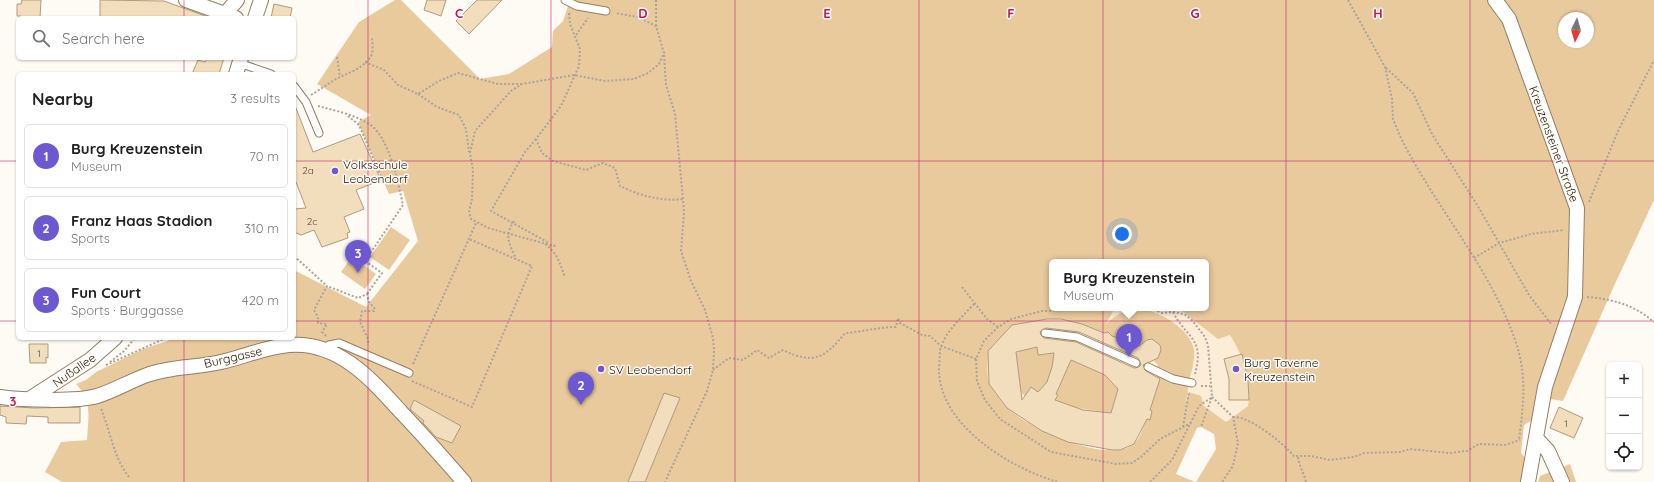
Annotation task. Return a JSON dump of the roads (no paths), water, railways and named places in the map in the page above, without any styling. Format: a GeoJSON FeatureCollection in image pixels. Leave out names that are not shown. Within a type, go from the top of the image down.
{"type":"FeatureCollection","features":[{"type":"Feature","properties":{"kind":"street"},"geometry":{"type":"LineString","coordinates":[[186,0],[231,16],[237,0]]}},
{"type":"Feature","properties":{"kind":"street"},"geometry":{"type":"LineString","coordinates":[[256,16],[261,0]]}},
{"type":"Feature","properties":{"kind":"street","name":"Kreuzensteiner Straße"},"geometry":{"type":"LineString","coordinates":[[1495,0],[1509,19],[1576,208],[1577,229],[1575,297],[1563,338],[1545,387],[1528,482]]}},
{"type":"Feature","properties":{"kind":"street","name":"Nußallee"},"geometry":{"type":"LineString","coordinates":[[31,398],[90,360],[113,340]]}},
{"type":"Feature","properties":{"kind":"street","name":"Burggasse"},"geometry":{"type":"LineString","coordinates":[[0,397],[76,400],[96,396],[148,374],[170,368],[221,362],[275,347],[290,345],[324,349],[353,364],[370,379],[464,482]]}},
{"type":"Feature","properties":{"kind":"street"},"geometry":{"type":"LineString","coordinates":[[1536,438],[1548,451],[1562,482]]}},
{"type":"Feature","properties":{"kind":"lane"},"geometry":{"type":"LineString","coordinates":[[565,0],[577,6],[606,11]]}},
{"type":"Feature","properties":{"kind":"lane"},"geometry":{"type":"LineString","coordinates":[[239,65],[264,72]]}},
{"type":"Feature","properties":{"kind":"lane"},"geometry":{"type":"LineString","coordinates":[[296,89],[305,101],[319,134]]}},
{"type":"Feature","properties":{"kind":"lane"},"geometry":{"type":"LineString","coordinates":[[1045,333],[1077,337],[1136,363]]}},
{"type":"Feature","properties":{"kind":"lane"},"geometry":{"type":"LineString","coordinates":[[324,349],[329,345],[339,343],[409,373]]}},
{"type":"Feature","properties":{"kind":"lane"},"geometry":{"type":"LineString","coordinates":[[1148,366],[1173,379],[1190,383]]}},
{"type":"Feature","properties":{"kind":"place","name":"Volksschule Leobendorf"},"geometry":{"type":"Point","coordinates":[335,171]}},
{"type":"Feature","properties":{"kind":"place","name":"Fun Court"},"geometry":{"type":"Point","coordinates":[358,273]}},
{"type":"Feature","properties":{"kind":"place","name":"Burg Kreuzenstein"},"geometry":{"type":"Point","coordinates":[1129,357]}},
{"type":"Feature","properties":{"kind":"place","name":"SV Leobendorf"},"geometry":{"type":"Point","coordinates":[601,369]}},
{"type":"Feature","properties":{"kind":"place","name":"Burg Taverne Kreuzenstein"},"geometry":{"type":"Point","coordinates":[1236,369]}},
{"type":"Feature","properties":{"kind":"place","name":"Franz Haas Stadion"},"geometry":{"type":"Point","coordinates":[581,405]}}]}
